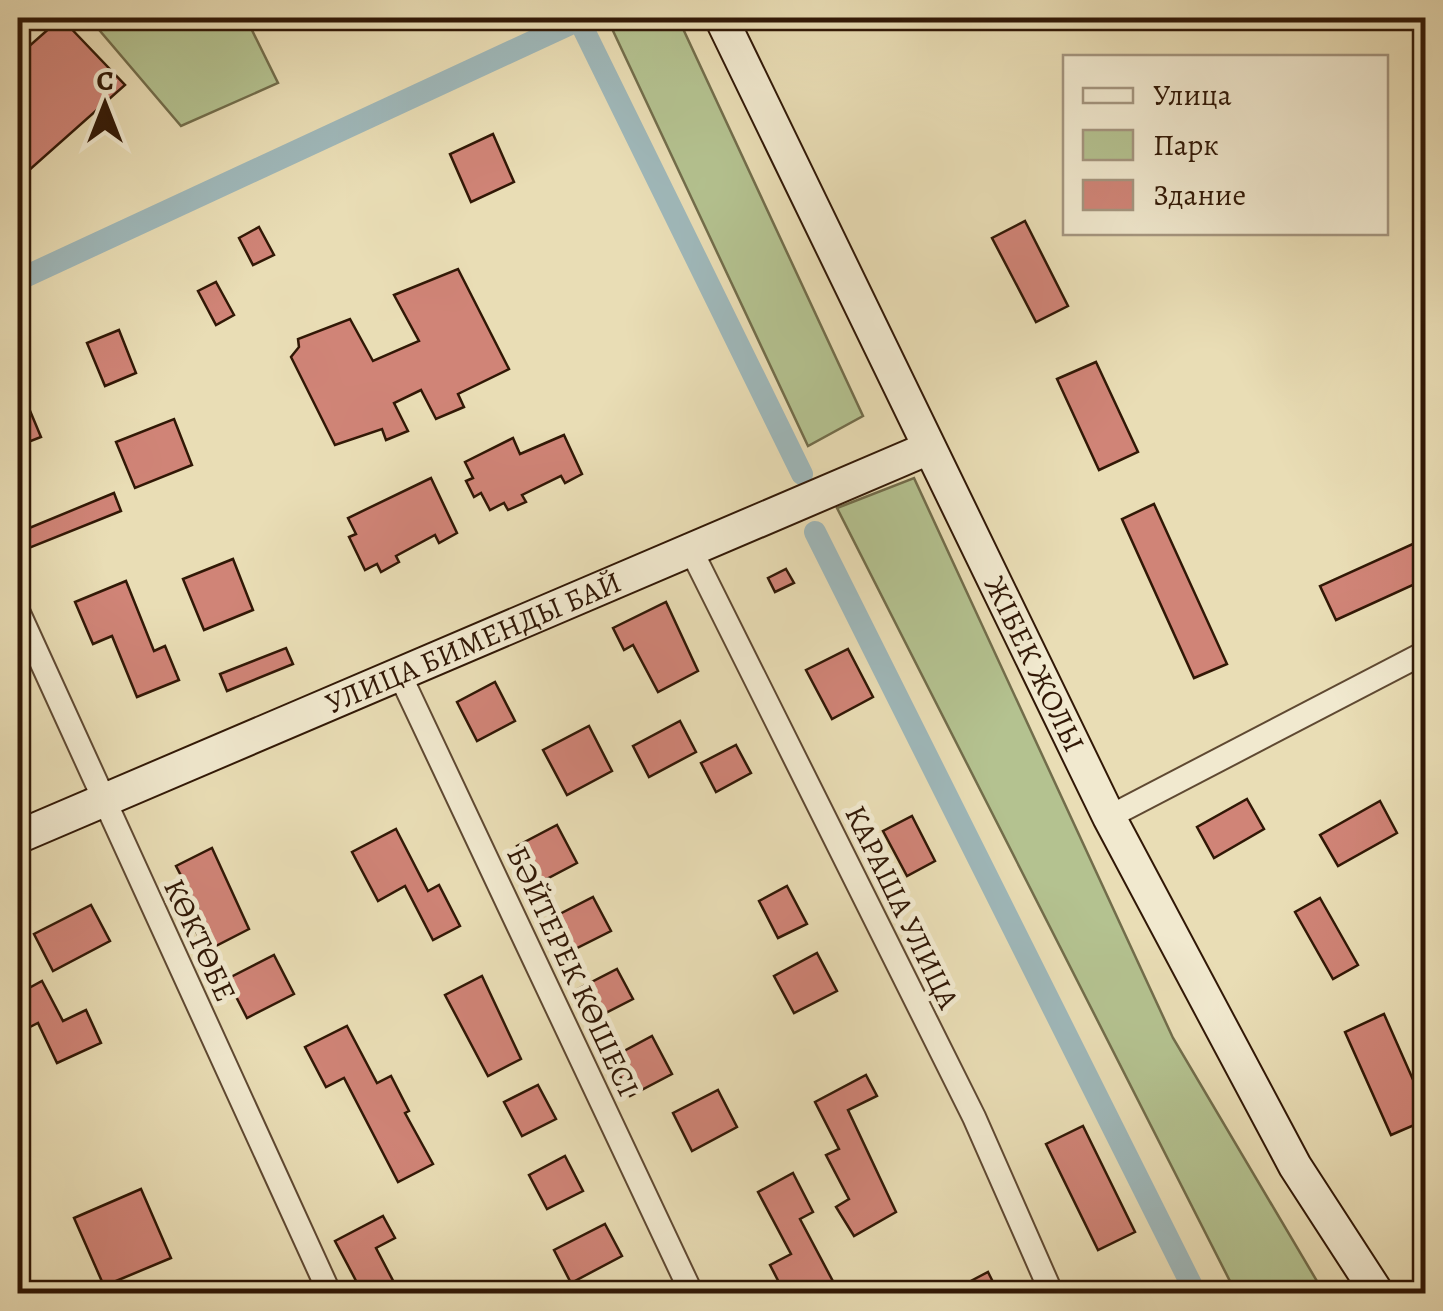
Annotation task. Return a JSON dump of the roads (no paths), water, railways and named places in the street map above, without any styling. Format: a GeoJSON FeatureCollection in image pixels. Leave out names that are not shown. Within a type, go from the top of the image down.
{"type":"FeatureCollection","features":[{"type":"Feature","properties":{"kind":"main road","name":"ЖІБЕК ЖОЛЫ"},"geometry":{"type":"LineString","coordinates":[[721,18],[1109,818],[1295,1166],[1378,1294]]}},
{"type":"Feature","properties":{"kind":"main road","name":"УЛИЦА БИМЕНДЫ БАЙ"},"geometry":{"type":"LineString","coordinates":[[18,837],[929,448]]}},
{"type":"Feature","properties":{"kind":"street","name":"КАРАША УЛИЦА"},"geometry":{"type":"LineString","coordinates":[[692,550],[974,1118],[1052,1294]]}},
{"type":"Feature","properties":{"kind":"street","name":"КӨКТӨБЕ"},"geometry":{"type":"LineString","coordinates":[[18,611],[330,1294]]}},
{"type":"Feature","properties":{"kind":"street"},"geometry":{"type":"LineString","coordinates":[[1109,818],[1426,652]]}},
{"type":"Feature","properties":{"kind":"street","name":"БӘЙТЕРЕК КӨШЕСІ"},"geometry":{"type":"LineString","coordinates":[[400,674],[692,1294]]}},
{"type":"Feature","properties":{"kind":"waterway"},"geometry":{"type":"LineString","coordinates":[[18,280],[579,20],[802,474]]}},
{"type":"Feature","properties":{"kind":"waterway"},"geometry":{"type":"LineString","coordinates":[[815,532],[1196,1294]]}}]}
